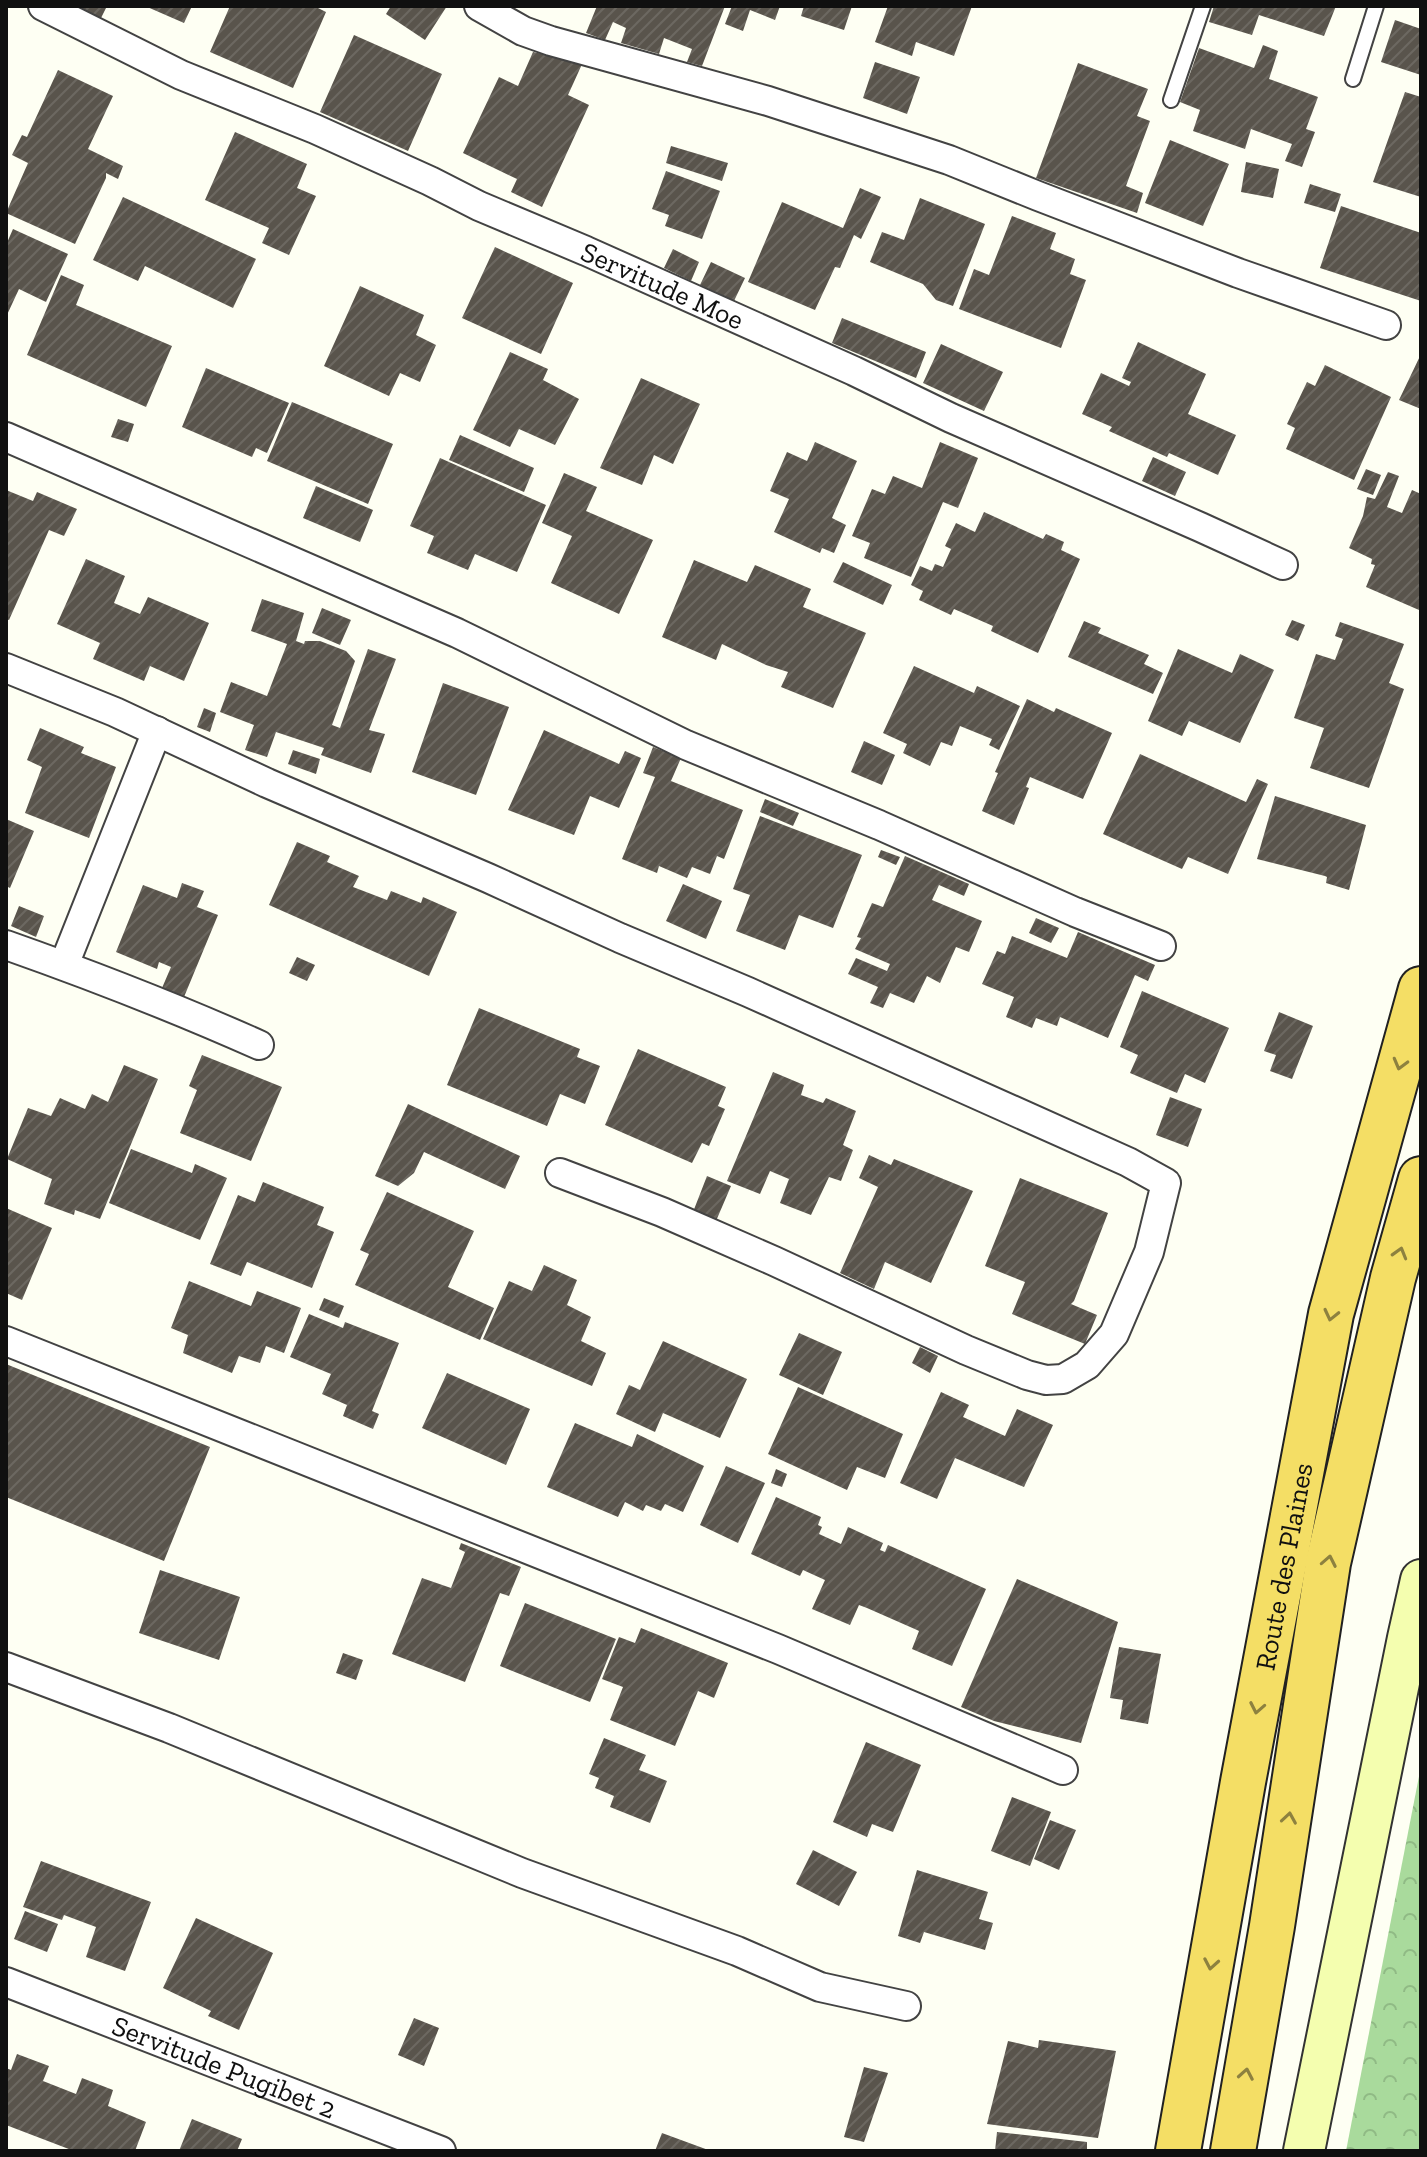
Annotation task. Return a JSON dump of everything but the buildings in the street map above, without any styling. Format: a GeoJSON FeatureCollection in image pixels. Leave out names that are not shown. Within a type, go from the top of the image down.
{"type":"FeatureCollection","features":[{"type":"Feature","properties":{"kind":"highway","name":"Route des Plaines"},"geometry":{"type":"LineString","coordinates":[[1178,2151],[1245,1767],[1331,1314],[1421,989]]}},
{"type":"Feature","properties":{"kind":"highway","name":"Route des Plaines"},"geometry":{"type":"LineString","coordinates":[[1233,2151],[1272,1926],[1328,1563],[1393,1278],[1421,1179]]}},
{"type":"Feature","properties":{"kind":"main road"},"geometry":{"type":"LineString","coordinates":[[1304,2151],[1421,1580]]}},
{"type":"Feature","properties":{"kind":"street","name":"Servitude Moe"},"geometry":{"type":"LineString","coordinates":[[43,6],[181,75],[315,129],[479,206],[586,251],[1283,565]]}},
{"type":"Feature","properties":{"kind":"street"},"geometry":{"type":"LineString","coordinates":[[479,6],[523,31],[551,41],[768,101],[949,160],[1238,273],[1386,325]]}},
{"type":"Feature","properties":{"kind":"street"},"geometry":{"type":"LineString","coordinates":[[6,437],[457,633],[686,745],[1161,946]]}},
{"type":"Feature","properties":{"kind":"street"},"geometry":{"type":"LineString","coordinates":[[6,668],[115,712],[267,783],[748,992],[1128,1162],[1166,1183],[1149,1252],[1114,1334],[1087,1365],[1063,1379],[1046,1380],[966,1350],[662,1212],[560,1173]]}},
{"type":"Feature","properties":{"kind":"street"},"geometry":{"type":"LineString","coordinates":[[64,965],[157,731]]}},
{"type":"Feature","properties":{"kind":"street"},"geometry":{"type":"LineString","coordinates":[[6,945],[64,965],[259,1045]]}},
{"type":"Feature","properties":{"kind":"street"},"geometry":{"type":"LineString","coordinates":[[6,1341],[778,1649],[1063,1770]]}},
{"type":"Feature","properties":{"kind":"street"},"geometry":{"type":"LineString","coordinates":[[6,1667],[169,1728],[522,1873],[737,1951],[820,1987],[906,2006]]}},
{"type":"Feature","properties":{"kind":"street","name":"Servitude Pugibet 2"},"geometry":{"type":"LineString","coordinates":[[6,1982],[441,2151]]}},
{"type":"Feature","properties":{"kind":"lane"},"geometry":{"type":"LineString","coordinates":[[1171,100],[1203,6]]}},
{"type":"Feature","properties":{"kind":"lane"},"geometry":{"type":"LineString","coordinates":[[1353,79],[1376,6]]}},
{"type":"Feature","properties":{"kind":"green space"},"geometry":{"type":"Polygon","coordinates":[[[1421,1766],[1421,2151],[1346,2151],[1421,1766]]]}}]}
